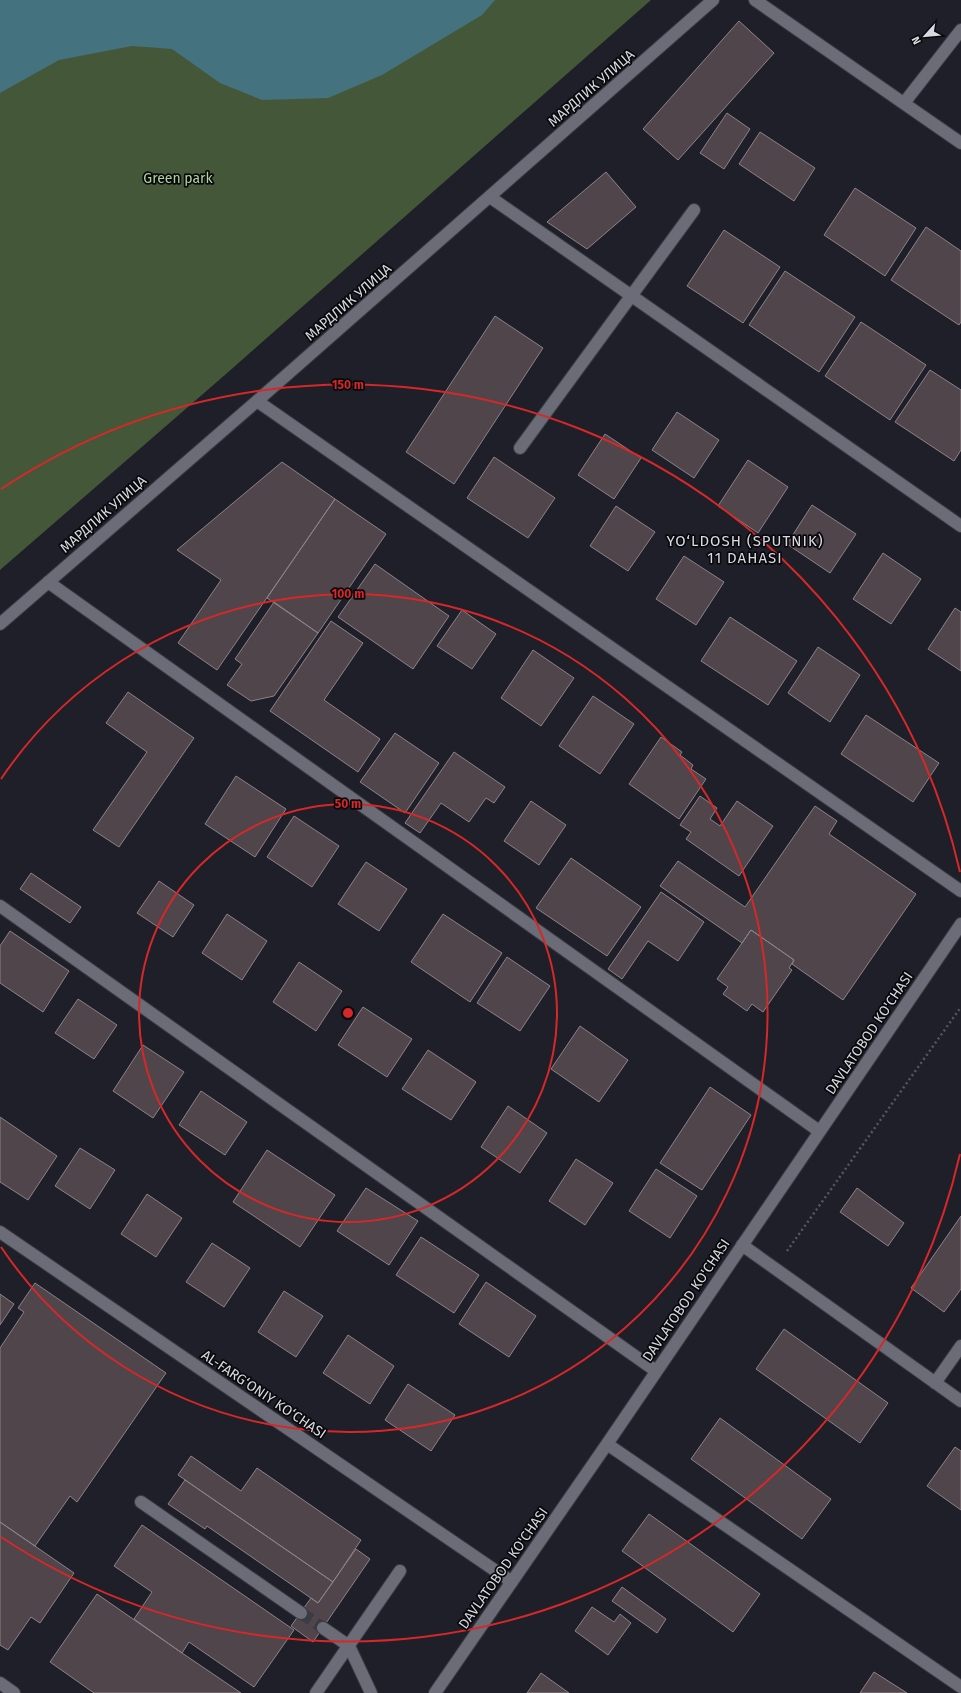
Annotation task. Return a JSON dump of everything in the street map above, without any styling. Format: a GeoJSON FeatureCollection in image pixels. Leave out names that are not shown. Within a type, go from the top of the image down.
{"type":"FeatureCollection","features":[{"type":"Feature","properties":{"kind":"street","name":"МАРДЛИК УЛИЦА"},"geometry":{"type":"LineString","coordinates":[[0,624],[257,402],[713,0]]}},
{"type":"Feature","properties":{"kind":"street"},"geometry":{"type":"LineString","coordinates":[[755,0],[961,143]]}},
{"type":"Feature","properties":{"kind":"street"},"geometry":{"type":"LineString","coordinates":[[904,103],[961,30]]}},
{"type":"Feature","properties":{"kind":"street"},"geometry":{"type":"LineString","coordinates":[[490,197],[961,526]]}},
{"type":"Feature","properties":{"kind":"street"},"geometry":{"type":"LineString","coordinates":[[520,448],[630,295],[694,210]]}},
{"type":"Feature","properties":{"kind":"street"},"geometry":{"type":"LineString","coordinates":[[257,402],[961,891]]}},
{"type":"Feature","properties":{"kind":"street"},"geometry":{"type":"LineString","coordinates":[[48,582],[819,1131]]}},
{"type":"Feature","properties":{"kind":"street"},"geometry":{"type":"LineString","coordinates":[[0,906],[656,1371]]}},
{"type":"Feature","properties":{"kind":"street","name":"DAVLATOBOD KO'CHASI"},"geometry":{"type":"LineString","coordinates":[[435,1693],[607,1444],[961,924]]}},
{"type":"Feature","properties":{"kind":"street","name":"AL-FARG‘ONIY KO‘CHASI"},"geometry":{"type":"LineString","coordinates":[[0,1232],[512,1582]]}},
{"type":"Feature","properties":{"kind":"street"},"geometry":{"type":"LineString","coordinates":[[742,1245],[961,1401]]}},
{"type":"Feature","properties":{"kind":"street"},"geometry":{"type":"LineString","coordinates":[[935,1383],[961,1346]]}},
{"type":"Feature","properties":{"kind":"street"},"geometry":{"type":"LineString","coordinates":[[607,1444],[961,1687]]}},
{"type":"Feature","properties":{"kind":"street"},"geometry":{"type":"LineString","coordinates":[[141,1502],[301,1613]]}},
{"type":"Feature","properties":{"kind":"street"},"geometry":{"type":"LineString","coordinates":[[316,1693],[400,1572]]}},
{"type":"Feature","properties":{"kind":"street"},"geometry":{"type":"LineString","coordinates":[[323,1628],[349,1646],[371,1693]]}},
{"type":"Feature","properties":{"kind":"street"},"geometry":{"type":"LineString","coordinates":[[0,1683],[14,1693]]}},
{"type":"Feature","properties":{"kind":"path"},"geometry":{"type":"LineString","coordinates":[[774,1268],[961,1007]]}},
{"type":"Feature","properties":{"kind":"green space","name":"Green park"},"geometry":{"type":"Polygon","coordinates":[[[0,0],[651,0],[226,374],[0,570],[0,0]]]}},
{"type":"Feature","properties":{"kind":"water"},"geometry":{"type":"Polygon","coordinates":[[[0,0],[495,0],[482,15],[382,75],[328,98],[262,100],[220,83],[172,49],[132,46],[59,60],[0,93],[0,0]]]}},
{"type":"Feature","properties":{"kind":"building"},"geometry":{"type":"Polygon","coordinates":[[[739,21],[774,53],[678,160],[643,129],[739,21]]]}},
{"type":"Feature","properties":{"kind":"building"},"geometry":{"type":"Polygon","coordinates":[[[727,113],[750,129],[724,169],[700,153],[727,113]]]}},
{"type":"Feature","properties":{"kind":"building"},"geometry":{"type":"Polygon","coordinates":[[[760,132],[815,168],[794,201],[739,164],[760,132]]]}},
{"type":"Feature","properties":{"kind":"building"},"geometry":{"type":"Polygon","coordinates":[[[606,172],[636,207],[587,249],[547,222],[606,172]]]}},
{"type":"Feature","properties":{"kind":"building"},"geometry":{"type":"Polygon","coordinates":[[[855,188],[916,228],[885,276],[824,235],[855,188]]]}},
{"type":"Feature","properties":{"kind":"building"},"geometry":{"type":"Polygon","coordinates":[[[926,227],[961,251],[961,322],[959,325],[891,280],[926,227]]]}},
{"type":"Feature","properties":{"kind":"building"},"geometry":{"type":"Polygon","coordinates":[[[724,230],[780,267],[743,323],[687,286],[724,230]]]}},
{"type":"Feature","properties":{"kind":"building"},"geometry":{"type":"Polygon","coordinates":[[[785,271],[855,317],[819,372],[749,325],[785,271]]]}},
{"type":"Feature","properties":{"kind":"building"},"geometry":{"type":"Polygon","coordinates":[[[495,316],[543,348],[454,484],[406,452],[495,316]]]}},
{"type":"Feature","properties":{"kind":"building"},"geometry":{"type":"Polygon","coordinates":[[[861,322],[926,365],[890,420],[825,376],[861,322]]]}},
{"type":"Feature","properties":{"kind":"building"},"geometry":{"type":"Polygon","coordinates":[[[930,370],[961,390],[961,450],[954,461],[895,422],[930,370]]]}},
{"type":"Feature","properties":{"kind":"building"},"geometry":{"type":"Polygon","coordinates":[[[677,412],[719,440],[694,478],[652,450],[677,412]]]}},
{"type":"Feature","properties":{"kind":"building"},"geometry":{"type":"Polygon","coordinates":[[[605,434],[641,458],[614,499],[578,475],[605,434]]]}},
{"type":"Feature","properties":{"kind":"building"},"geometry":{"type":"Polygon","coordinates":[[[494,457],[555,498],[528,538],[467,498],[494,457]]]}},
{"type":"Feature","properties":{"kind":"building"},"geometry":{"type":"Polygon","coordinates":[[[748,460],[788,487],[758,533],[718,506],[748,460]]]}},
{"type":"Feature","properties":{"kind":"building"},"geometry":{"type":"Polygon","coordinates":[[[282,462],[335,499],[217,670],[178,643],[221,580],[177,550],[282,462]]]}},
{"type":"Feature","properties":{"kind":"building"},"geometry":{"type":"Polygon","coordinates":[[[335,499],[386,534],[318,633],[267,598],[335,499]]]}},
{"type":"Feature","properties":{"kind":"building"},"geometry":{"type":"Polygon","coordinates":[[[812,505],[856,534],[830,573],[787,544],[812,505]]]}},
{"type":"Feature","properties":{"kind":"building"},"geometry":{"type":"Polygon","coordinates":[[[616,506],[655,532],[628,571],[590,546],[616,506]]]}},
{"type":"Feature","properties":{"kind":"building"},"geometry":{"type":"Polygon","coordinates":[[[883,553],[921,579],[891,624],[853,599],[883,553]]]}},
{"type":"Feature","properties":{"kind":"building"},"geometry":{"type":"Polygon","coordinates":[[[684,556],[724,582],[696,625],[656,599],[684,556]]]}},
{"type":"Feature","properties":{"kind":"building"},"geometry":{"type":"Polygon","coordinates":[[[375,564],[449,616],[413,669],[338,617],[375,564]]]}},
{"type":"Feature","properties":{"kind":"building"},"geometry":{"type":"Polygon","coordinates":[[[274,602],[318,633],[274,696],[251,701],[227,685],[242,664],[235,659],[274,602]]]}},
{"type":"Feature","properties":{"kind":"building"},"geometry":{"type":"Polygon","coordinates":[[[955,608],[961,612],[961,671],[928,649],[955,608]]]}},
{"type":"Feature","properties":{"kind":"building"},"geometry":{"type":"Polygon","coordinates":[[[462,610],[496,634],[472,669],[437,646],[462,610]]]}},
{"type":"Feature","properties":{"kind":"building"},"geometry":{"type":"Polygon","coordinates":[[[730,617],[797,661],[768,705],[701,661],[730,617]]]}},
{"type":"Feature","properties":{"kind":"building"},"geometry":{"type":"Polygon","coordinates":[[[331,621],[363,643],[324,700],[380,739],[358,772],[270,711],[331,621]]]}},
{"type":"Feature","properties":{"kind":"building"},"geometry":{"type":"Polygon","coordinates":[[[818,647],[860,675],[830,722],[788,693],[818,647]]]}},
{"type":"Feature","properties":{"kind":"building"},"geometry":{"type":"Polygon","coordinates":[[[533,650],[574,678],[541,726],[501,698],[533,650]]]}},
{"type":"Feature","properties":{"kind":"building"},"geometry":{"type":"Polygon","coordinates":[[[128,692],[194,738],[119,847],[93,830],[147,752],[106,723],[128,692]]]}},
{"type":"Feature","properties":{"kind":"building"},"geometry":{"type":"Polygon","coordinates":[[[593,696],[634,724],[600,774],[559,746],[593,696]]]}},
{"type":"Feature","properties":{"kind":"building"},"geometry":{"type":"Polygon","coordinates":[[[866,715],[939,763],[913,802],[841,754],[866,715]]]}},
{"type":"Feature","properties":{"kind":"building"},"geometry":{"type":"Polygon","coordinates":[[[395,733],[439,763],[405,813],[360,782],[395,733]]]}},
{"type":"Feature","properties":{"kind":"building"},"geometry":{"type":"Polygon","coordinates":[[[661,737],[682,752],[680,755],[693,765],[691,769],[706,779],[679,819],[629,784],[661,737]]]}},
{"type":"Feature","properties":{"kind":"building"},"geometry":{"type":"Polygon","coordinates":[[[454,752],[505,787],[494,803],[486,798],[469,822],[441,803],[420,833],[405,823],[454,752]]]}},
{"type":"Feature","properties":{"kind":"building"},"geometry":{"type":"Polygon","coordinates":[[[236,776],[286,809],[255,857],[205,824],[236,776]]]}},
{"type":"Feature","properties":{"kind":"building"},"geometry":{"type":"Polygon","coordinates":[[[700,796],[717,808],[710,819],[720,826],[737,801],[773,826],[739,876],[686,839],[691,832],[680,825],[700,796]]]}},
{"type":"Feature","properties":{"kind":"building"},"geometry":{"type":"Polygon","coordinates":[[[531,801],[566,825],[539,865],[504,841],[531,801]]]}},
{"type":"Feature","properties":{"kind":"building"},"geometry":{"type":"Polygon","coordinates":[[[815,806],[837,821],[829,834],[916,894],[843,1000],[792,964],[794,960],[751,930],[742,943],[660,886],[678,861],[745,907],[815,806]]]}},
{"type":"Feature","properties":{"kind":"building"},"geometry":{"type":"Polygon","coordinates":[[[294,816],[339,846],[312,887],[267,857],[294,816]]]}},
{"type":"Feature","properties":{"kind":"building"},"geometry":{"type":"Polygon","coordinates":[[[571,858],[641,907],[607,956],[536,908],[571,858]]]}},
{"type":"Feature","properties":{"kind":"building"},"geometry":{"type":"Polygon","coordinates":[[[366,862],[407,889],[379,931],[338,904],[366,862]]]}},
{"type":"Feature","properties":{"kind":"building"},"geometry":{"type":"Polygon","coordinates":[[[31,873],[81,907],[70,923],[20,889],[31,873]]]}},
{"type":"Feature","properties":{"kind":"building"},"geometry":{"type":"Polygon","coordinates":[[[159,881],[194,905],[173,937],[137,913],[159,881]]]}},
{"type":"Feature","properties":{"kind":"building"},"geometry":{"type":"Polygon","coordinates":[[[661,892],[704,922],[678,961],[648,941],[622,979],[608,969],[661,892]]]}},
{"type":"Feature","properties":{"kind":"building"},"geometry":{"type":"Polygon","coordinates":[[[227,914],[267,941],[242,980],[202,953],[227,914]]]}},
{"type":"Feature","properties":{"kind":"building"},"geometry":{"type":"Polygon","coordinates":[[[443,914],[502,953],[470,1002],[411,962],[443,914]]]}},
{"type":"Feature","properties":{"kind":"building"},"geometry":{"type":"Polygon","coordinates":[[[751,930],[794,960],[789,968],[792,970],[763,1012],[752,1004],[747,1011],[723,994],[728,987],[717,979],[751,930]]]}},
{"type":"Feature","properties":{"kind":"building"},"geometry":{"type":"Polygon","coordinates":[[[10,931],[69,971],[43,1012],[0,983],[0,946],[10,931]]]}},
{"type":"Feature","properties":{"kind":"building"},"geometry":{"type":"Polygon","coordinates":[[[507,957],[550,986],[520,1031],[477,1003],[507,957]]]}},
{"type":"Feature","properties":{"kind":"building"},"geometry":{"type":"Polygon","coordinates":[[[299,962],[342,991],[316,1031],[273,1002],[299,962]]]}},
{"type":"Feature","properties":{"kind":"building"},"geometry":{"type":"Polygon","coordinates":[[[78,999],[117,1025],[94,1059],[55,1033],[78,999]]]}},
{"type":"Feature","properties":{"kind":"building"},"geometry":{"type":"Polygon","coordinates":[[[363,1007],[412,1039],[387,1077],[338,1045],[363,1007]]]}},
{"type":"Feature","properties":{"kind":"building"},"geometry":{"type":"Polygon","coordinates":[[[580,1026],[628,1060],[599,1102],[551,1069],[580,1026]]]}},
{"type":"Feature","properties":{"kind":"building"},"geometry":{"type":"Polygon","coordinates":[[[143,1045],[184,1072],[153,1118],[113,1091],[143,1045]]]}},
{"type":"Feature","properties":{"kind":"building"},"geometry":{"type":"Polygon","coordinates":[[[428,1050],[476,1082],[451,1120],[402,1089],[428,1050]]]}},
{"type":"Feature","properties":{"kind":"building"},"geometry":{"type":"Polygon","coordinates":[[[710,1087],[751,1115],[702,1190],[660,1163],[710,1087]]]}},
{"type":"Feature","properties":{"kind":"building"},"geometry":{"type":"Polygon","coordinates":[[[201,1091],[247,1122],[225,1155],[179,1125],[201,1091]]]}},
{"type":"Feature","properties":{"kind":"building"},"geometry":{"type":"Polygon","coordinates":[[[508,1106],[547,1133],[520,1173],[481,1147],[508,1106]]]}},
{"type":"Feature","properties":{"kind":"building"},"geometry":{"type":"Polygon","coordinates":[[[0,1117],[57,1156],[28,1200],[0,1182],[0,1117]]]}},
{"type":"Feature","properties":{"kind":"building"},"geometry":{"type":"Polygon","coordinates":[[[80,1148],[115,1170],[90,1209],[55,1186],[80,1148]]]}},
{"type":"Feature","properties":{"kind":"building"},"geometry":{"type":"Polygon","coordinates":[[[267,1150],[335,1195],[300,1247],[233,1202],[267,1150]]]}},
{"type":"Feature","properties":{"kind":"building"},"geometry":{"type":"Polygon","coordinates":[[[576,1159],[613,1183],[585,1225],[549,1201],[576,1159]]]}},
{"type":"Feature","properties":{"kind":"building"},"geometry":{"type":"Polygon","coordinates":[[[656,1169],[697,1196],[670,1238],[629,1211],[656,1169]]]}},
{"type":"Feature","properties":{"kind":"building"},"geometry":{"type":"Polygon","coordinates":[[[366,1188],[418,1221],[389,1265],[337,1231],[366,1188]]]}},
{"type":"Feature","properties":{"kind":"building"},"geometry":{"type":"Polygon","coordinates":[[[857,1188],[904,1223],[888,1246],[840,1212],[857,1188]]]}},
{"type":"Feature","properties":{"kind":"building"},"geometry":{"type":"Polygon","coordinates":[[[147,1194],[182,1218],[156,1257],[121,1234],[147,1194]]]}},
{"type":"Feature","properties":{"kind":"building"},"geometry":{"type":"Polygon","coordinates":[[[961,1216],[961,1289],[944,1312],[911,1288],[961,1216]]]}},
{"type":"Feature","properties":{"kind":"building"},"geometry":{"type":"Polygon","coordinates":[[[421,1237],[479,1275],[454,1313],[396,1275],[421,1237]]]}},
{"type":"Feature","properties":{"kind":"building"},"geometry":{"type":"Polygon","coordinates":[[[212,1243],[250,1268],[224,1307],[186,1282],[212,1243]]]}},
{"type":"Feature","properties":{"kind":"building"},"geometry":{"type":"Polygon","coordinates":[[[486,1282],[536,1316],[509,1357],[459,1324],[486,1282]]]}},
{"type":"Feature","properties":{"kind":"building"},"geometry":{"type":"Polygon","coordinates":[[[35,1283],[166,1373],[77,1502],[70,1496],[35,1546],[0,1522],[0,1348],[24,1312],[18,1308],[35,1283]]]}},
{"type":"Feature","properties":{"kind":"building"},"geometry":{"type":"Polygon","coordinates":[[[284,1291],[323,1316],[296,1357],[258,1332],[284,1291]]]}},
{"type":"Feature","properties":{"kind":"building"},"geometry":{"type":"Polygon","coordinates":[[[0,1294],[14,1304],[0,1325],[0,1294]]]}},
{"type":"Feature","properties":{"kind":"building"},"geometry":{"type":"Polygon","coordinates":[[[784,1329],[888,1403],[860,1443],[756,1369],[784,1329]]]}},
{"type":"Feature","properties":{"kind":"building"},"geometry":{"type":"Polygon","coordinates":[[[348,1335],[394,1366],[370,1404],[323,1373],[348,1335]]]}},
{"type":"Feature","properties":{"kind":"building"},"geometry":{"type":"Polygon","coordinates":[[[408,1384],[455,1415],[431,1451],[385,1420],[408,1384]]]}},
{"type":"Feature","properties":{"kind":"building"},"geometry":{"type":"Polygon","coordinates":[[[720,1418],[831,1499],[802,1539],[691,1459],[720,1418]]]}},
{"type":"Feature","properties":{"kind":"building"},"geometry":{"type":"Polygon","coordinates":[[[955,1447],[961,1451],[961,1510],[927,1486],[955,1447]]]}},
{"type":"Feature","properties":{"kind":"building"},"geometry":{"type":"Polygon","coordinates":[[[191,1456],[241,1491],[257,1468],[361,1540],[333,1582],[178,1475],[191,1456]]]}},
{"type":"Feature","properties":{"kind":"building"},"geometry":{"type":"Polygon","coordinates":[[[185,1480],[333,1582],[318,1603],[207,1526],[205,1529],[168,1504],[185,1480]]]}},
{"type":"Feature","properties":{"kind":"building"},"geometry":{"type":"Polygon","coordinates":[[[649,1514],[760,1594],[733,1632],[622,1551],[649,1514]]]}},
{"type":"Feature","properties":{"kind":"building"},"geometry":{"type":"Polygon","coordinates":[[[0,1522],[74,1573],[40,1623],[31,1617],[8,1650],[0,1645],[0,1522]]]}},
{"type":"Feature","properties":{"kind":"building"},"geometry":{"type":"Polygon","coordinates":[[[142,1525],[294,1630],[254,1687],[189,1642],[182,1653],[134,1619],[152,1592],[114,1566],[142,1525]]]}},
{"type":"Feature","properties":{"kind":"building"},"geometry":{"type":"Polygon","coordinates":[[[356,1549],[370,1559],[313,1642],[291,1626],[311,1598],[318,1603],[356,1549]]]}},
{"type":"Feature","properties":{"kind":"building"},"geometry":{"type":"Polygon","coordinates":[[[622,1587],[666,1619],[657,1633],[612,1601],[622,1587]]]}},
{"type":"Feature","properties":{"kind":"building"},"geometry":{"type":"Polygon","coordinates":[[[97,1594],[241,1693],[94,1693],[50,1662],[97,1594]]]}},
{"type":"Feature","properties":{"kind":"building"},"geometry":{"type":"Polygon","coordinates":[[[592,1607],[614,1622],[620,1614],[631,1623],[608,1655],[575,1631],[592,1607]]]}},
{"type":"Feature","properties":{"kind":"building"},"geometry":{"type":"Polygon","coordinates":[[[874,1672],[907,1693],[860,1693],[874,1672]]]}},
{"type":"Feature","properties":{"kind":"building"},"geometry":{"type":"Polygon","coordinates":[[[541,1673],[569,1693],[527,1693],[541,1673]]]}},
{"type":"Feature","properties":{"kind":"tunnel"},"geometry":{"type":"LineString","coordinates":[[301,1613],[323,1628]]}},
{"type":"Feature","properties":{"kind":"district","name":"YO‘LDOSH (SPUTNIK) 11 DAHASI"},"geometry":{"type":"Point","coordinates":[745,550]}}]}
